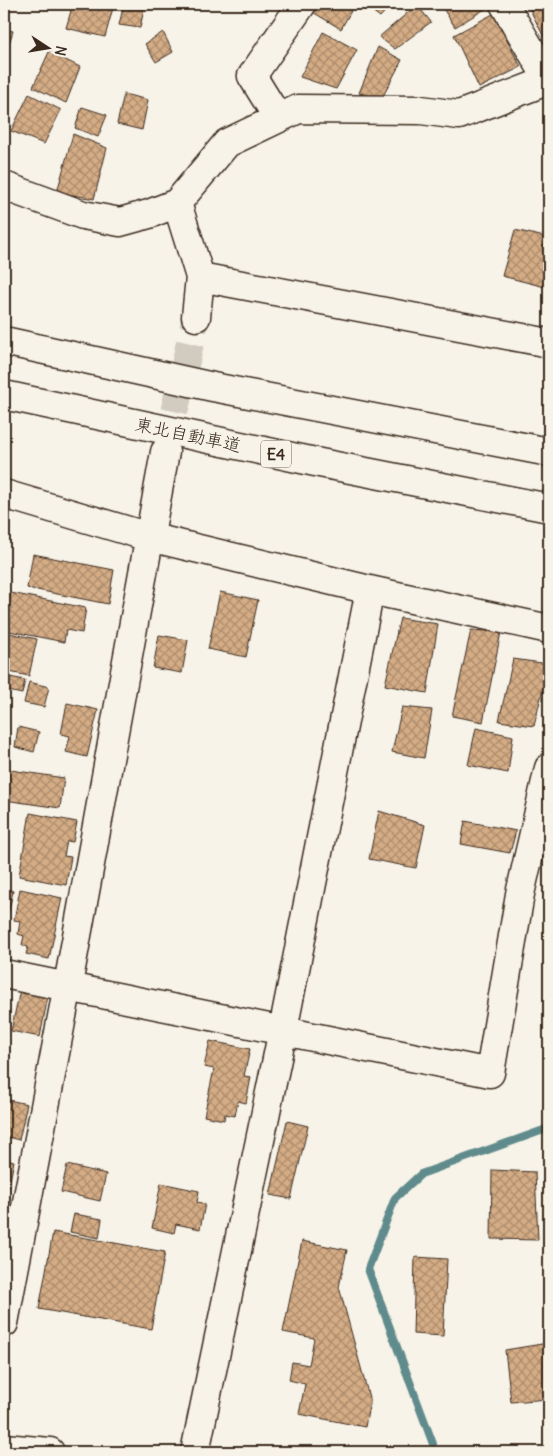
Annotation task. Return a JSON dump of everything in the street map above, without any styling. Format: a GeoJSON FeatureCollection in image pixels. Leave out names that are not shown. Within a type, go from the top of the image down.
{"type":"FeatureCollection","features":[{"type":"Feature","properties":{"kind":"main road"},"geometry":{"type":"LineString","coordinates":[[278,118],[252,76],[302,4]]}},
{"type":"Feature","properties":{"kind":"main road"},"geometry":{"type":"LineString","coordinates":[[4,186],[83,215],[120,222],[149,214],[177,203],[227,143],[298,109],[421,110],[459,115],[549,81],[504,4]]}},
{"type":"Feature","properties":{"kind":"main road"},"geometry":{"type":"LineString","coordinates":[[177,203],[200,277],[196,317]]}},
{"type":"Feature","properties":{"kind":"main road"},"geometry":{"type":"LineString","coordinates":[[200,277],[549,343]]}},
{"type":"Feature","properties":{"kind":"main road"},"geometry":{"type":"LineString","coordinates":[[4,341],[213,387],[549,452]]}},
{"type":"Feature","properties":{"kind":"main road","name":"東北自動車道"},"geometry":{"type":"LineString","coordinates":[[4,395],[320,463],[549,508]]}},
{"type":"Feature","properties":{"kind":"main road"},"geometry":{"type":"LineString","coordinates":[[4,1323],[68,985],[164,452]]}},
{"type":"Feature","properties":{"kind":"main road"},"geometry":{"type":"LineString","coordinates":[[4,494],[149,537],[370,590],[549,629]]}},
{"type":"Feature","properties":{"kind":"main road"},"geometry":{"type":"LineString","coordinates":[[195,1452],[283,1030],[370,590]]}},
{"type":"Feature","properties":{"kind":"main road"},"geometry":{"type":"LineString","coordinates":[[4,974],[68,985],[490,1073],[520,894],[539,859],[549,768]]}},
{"type":"Feature","properties":{"kind":"main road"},"geometry":{"type":"LineString","coordinates":[[4,1448],[50,1452]]}},
{"type":"Feature","properties":{"kind":"building"},"geometry":{"type":"Polygon","coordinates":[[[73,4],[114,4],[105,37],[66,28],[73,4]]]}},
{"type":"Feature","properties":{"kind":"building"},"geometry":{"type":"Polygon","coordinates":[[[124,4],[145,4],[140,28],[119,25],[124,4]]]}},
{"type":"Feature","properties":{"kind":"building"},"geometry":{"type":"Polygon","coordinates":[[[317,4],[341,4],[351,11],[341,29],[311,11],[317,4]]]}},
{"type":"Feature","properties":{"kind":"building"},"geometry":{"type":"Polygon","coordinates":[[[363,4],[392,4],[380,17],[363,4]]]}},
{"type":"Feature","properties":{"kind":"building"},"geometry":{"type":"Polygon","coordinates":[[[440,4],[488,4],[490,6],[455,27],[440,4]]]}},
{"type":"Feature","properties":{"kind":"building"},"geometry":{"type":"Polygon","coordinates":[[[527,4],[549,4],[549,40],[546,41],[527,4]]]}},
{"type":"Feature","properties":{"kind":"building"},"geometry":{"type":"Polygon","coordinates":[[[417,5],[431,22],[395,49],[379,37],[417,5]]]}},
{"type":"Feature","properties":{"kind":"building"},"geometry":{"type":"Polygon","coordinates":[[[493,14],[521,67],[479,88],[454,35],[493,14]]]}},
{"type":"Feature","properties":{"kind":"building"},"geometry":{"type":"Polygon","coordinates":[[[4,29],[13,31],[4,60],[4,29]]]}},
{"type":"Feature","properties":{"kind":"building"},"geometry":{"type":"Polygon","coordinates":[[[163,32],[173,52],[156,62],[145,44],[163,32]]]}},
{"type":"Feature","properties":{"kind":"building"},"geometry":{"type":"Polygon","coordinates":[[[323,32],[357,50],[336,89],[300,77],[323,32]]]}},
{"type":"Feature","properties":{"kind":"building"},"geometry":{"type":"Polygon","coordinates":[[[378,47],[402,60],[382,98],[359,93],[378,47]]]}},
{"type":"Feature","properties":{"kind":"building"},"geometry":{"type":"Polygon","coordinates":[[[49,52],[80,67],[66,103],[33,87],[49,52]]]}},
{"type":"Feature","properties":{"kind":"building"},"geometry":{"type":"Polygon","coordinates":[[[29,94],[61,110],[44,144],[11,131],[29,94]]]}},
{"type":"Feature","properties":{"kind":"building"},"geometry":{"type":"Polygon","coordinates":[[[124,94],[148,100],[142,130],[117,124],[124,94]]]}},
{"type":"Feature","properties":{"kind":"building"},"geometry":{"type":"Polygon","coordinates":[[[82,107],[107,115],[98,137],[75,128],[82,107]]]}},
{"type":"Feature","properties":{"kind":"building"},"geometry":{"type":"Polygon","coordinates":[[[73,134],[107,148],[94,199],[57,192],[73,134]]]}},
{"type":"Feature","properties":{"kind":"building"},"geometry":{"type":"Polygon","coordinates":[[[515,230],[549,238],[549,288],[502,276],[515,230]]]}},
{"type":"Feature","properties":{"kind":"building"},"geometry":{"type":"Polygon","coordinates":[[[33,554],[114,570],[108,604],[27,588],[33,554]]]}},
{"type":"Feature","properties":{"kind":"building"},"geometry":{"type":"Polygon","coordinates":[[[220,592],[258,600],[246,657],[208,649],[220,592]]]}},
{"type":"Feature","properties":{"kind":"building"},"geometry":{"type":"Polygon","coordinates":[[[11,593],[86,608],[82,633],[66,630],[64,642],[4,630],[11,593]]]}},
{"type":"Feature","properties":{"kind":"building"},"geometry":{"type":"Polygon","coordinates":[[[400,618],[438,624],[427,693],[385,685],[400,618]]]}},
{"type":"Feature","properties":{"kind":"building"},"geometry":{"type":"Polygon","coordinates":[[[471,630],[501,632],[483,722],[452,716],[471,630]]]}},
{"type":"Feature","properties":{"kind":"building"},"geometry":{"type":"Polygon","coordinates":[[[4,632],[37,639],[29,676],[4,671],[4,632]]]}},
{"type":"Feature","properties":{"kind":"building"},"geometry":{"type":"Polygon","coordinates":[[[159,635],[188,640],[182,673],[153,668],[159,635]]]}},
{"type":"Feature","properties":{"kind":"building"},"geometry":{"type":"Polygon","coordinates":[[[513,659],[549,664],[534,726],[499,721],[513,659]]]}},
{"type":"Feature","properties":{"kind":"building"},"geometry":{"type":"Polygon","coordinates":[[[4,676],[25,680],[22,694],[4,690],[4,676]]]}},
{"type":"Feature","properties":{"kind":"building"},"geometry":{"type":"Polygon","coordinates":[[[29,682],[49,687],[44,707],[24,703],[29,682]]]}},
{"type":"Feature","properties":{"kind":"building"},"geometry":{"type":"Polygon","coordinates":[[[67,703],[98,710],[87,757],[66,752],[70,736],[61,734],[67,703]]]}},
{"type":"Feature","properties":{"kind":"building"},"geometry":{"type":"Polygon","coordinates":[[[402,707],[432,710],[424,758],[392,752],[402,707]]]}},
{"type":"Feature","properties":{"kind":"building"},"geometry":{"type":"Polygon","coordinates":[[[18,727],[39,732],[34,752],[15,747],[18,727]]]}},
{"type":"Feature","properties":{"kind":"building"},"geometry":{"type":"Polygon","coordinates":[[[476,728],[513,736],[508,773],[468,765],[476,728]]]}},
{"type":"Feature","properties":{"kind":"building"},"geometry":{"type":"Polygon","coordinates":[[[4,769],[64,778],[60,808],[4,800],[4,769]]]}},
{"type":"Feature","properties":{"kind":"building"},"geometry":{"type":"Polygon","coordinates":[[[379,811],[425,825],[416,868],[369,859],[379,811]]]}},
{"type":"Feature","properties":{"kind":"building"},"geometry":{"type":"Polygon","coordinates":[[[30,813],[77,822],[73,842],[67,841],[64,856],[71,857],[66,885],[19,876],[30,813]]]}},
{"type":"Feature","properties":{"kind":"building"},"geometry":{"type":"Polygon","coordinates":[[[465,821],[516,831],[510,853],[461,844],[465,821]]]}},
{"type":"Feature","properties":{"kind":"building"},"geometry":{"type":"Polygon","coordinates":[[[4,889],[13,891],[4,935],[4,889]]]}},
{"type":"Feature","properties":{"kind":"building"},"geometry":{"type":"Polygon","coordinates":[[[20,889],[62,898],[49,959],[26,954],[28,947],[22,945],[24,936],[18,934],[20,921],[14,920],[20,889]]]}},
{"type":"Feature","properties":{"kind":"building"},"geometry":{"type":"Polygon","coordinates":[[[20,990],[48,996],[40,1037],[11,1031],[20,990]]]}},
{"type":"Feature","properties":{"kind":"building"},"geometry":{"type":"Polygon","coordinates":[[[210,1041],[250,1049],[244,1076],[251,1077],[246,1103],[238,1101],[235,1116],[225,1114],[224,1120],[204,1116],[214,1069],[204,1067],[210,1041]]]}},
{"type":"Feature","properties":{"kind":"building"},"geometry":{"type":"Polygon","coordinates":[[[4,1099],[27,1104],[19,1140],[4,1136],[4,1099]]]}},
{"type":"Feature","properties":{"kind":"building"},"geometry":{"type":"Polygon","coordinates":[[[287,1121],[308,1126],[291,1199],[270,1195],[287,1121]]]}},
{"type":"Feature","properties":{"kind":"building"},"geometry":{"type":"Polygon","coordinates":[[[4,1159],[14,1161],[6,1201],[4,1201],[4,1159]]]}},
{"type":"Feature","properties":{"kind":"building"},"geometry":{"type":"Polygon","coordinates":[[[67,1165],[106,1174],[100,1201],[61,1192],[67,1165]]]}},
{"type":"Feature","properties":{"kind":"building"},"geometry":{"type":"Polygon","coordinates":[[[492,1170],[535,1172],[538,1240],[491,1239],[492,1170]]]}},
{"type":"Feature","properties":{"kind":"building"},"geometry":{"type":"Polygon","coordinates":[[[161,1183],[199,1191],[197,1202],[205,1204],[200,1229],[176,1224],[174,1233],[152,1228],[161,1183]]]}},
{"type":"Feature","properties":{"kind":"building"},"geometry":{"type":"Polygon","coordinates":[[[74,1214],[102,1219],[99,1238],[70,1232],[74,1214]]]}},
{"type":"Feature","properties":{"kind":"building"},"geometry":{"type":"Polygon","coordinates":[[[53,1232],[165,1252],[151,1329],[39,1309],[53,1232]]]}},
{"type":"Feature","properties":{"kind":"building"},"geometry":{"type":"Polygon","coordinates":[[[302,1241],[347,1250],[339,1287],[370,1401],[365,1427],[299,1414],[305,1384],[289,1380],[292,1362],[309,1365],[314,1338],[283,1332],[302,1241]]]}},
{"type":"Feature","properties":{"kind":"building"},"geometry":{"type":"Polygon","coordinates":[[[415,1257],[447,1259],[443,1336],[413,1334],[415,1257]]]}},
{"type":"Feature","properties":{"kind":"building"},"geometry":{"type":"Polygon","coordinates":[[[548,1343],[549,1399],[511,1402],[505,1350],[548,1343]]]}},
{"type":"Feature","properties":{"kind":"waterway"},"geometry":{"type":"LineString","coordinates":[[433,1444],[368,1269],[395,1198],[421,1174],[549,1128]]}},
{"type":"Feature","properties":{"kind":"tunnel"},"geometry":{"type":"LineString","coordinates":[[165,452],[196,317]]}}]}
